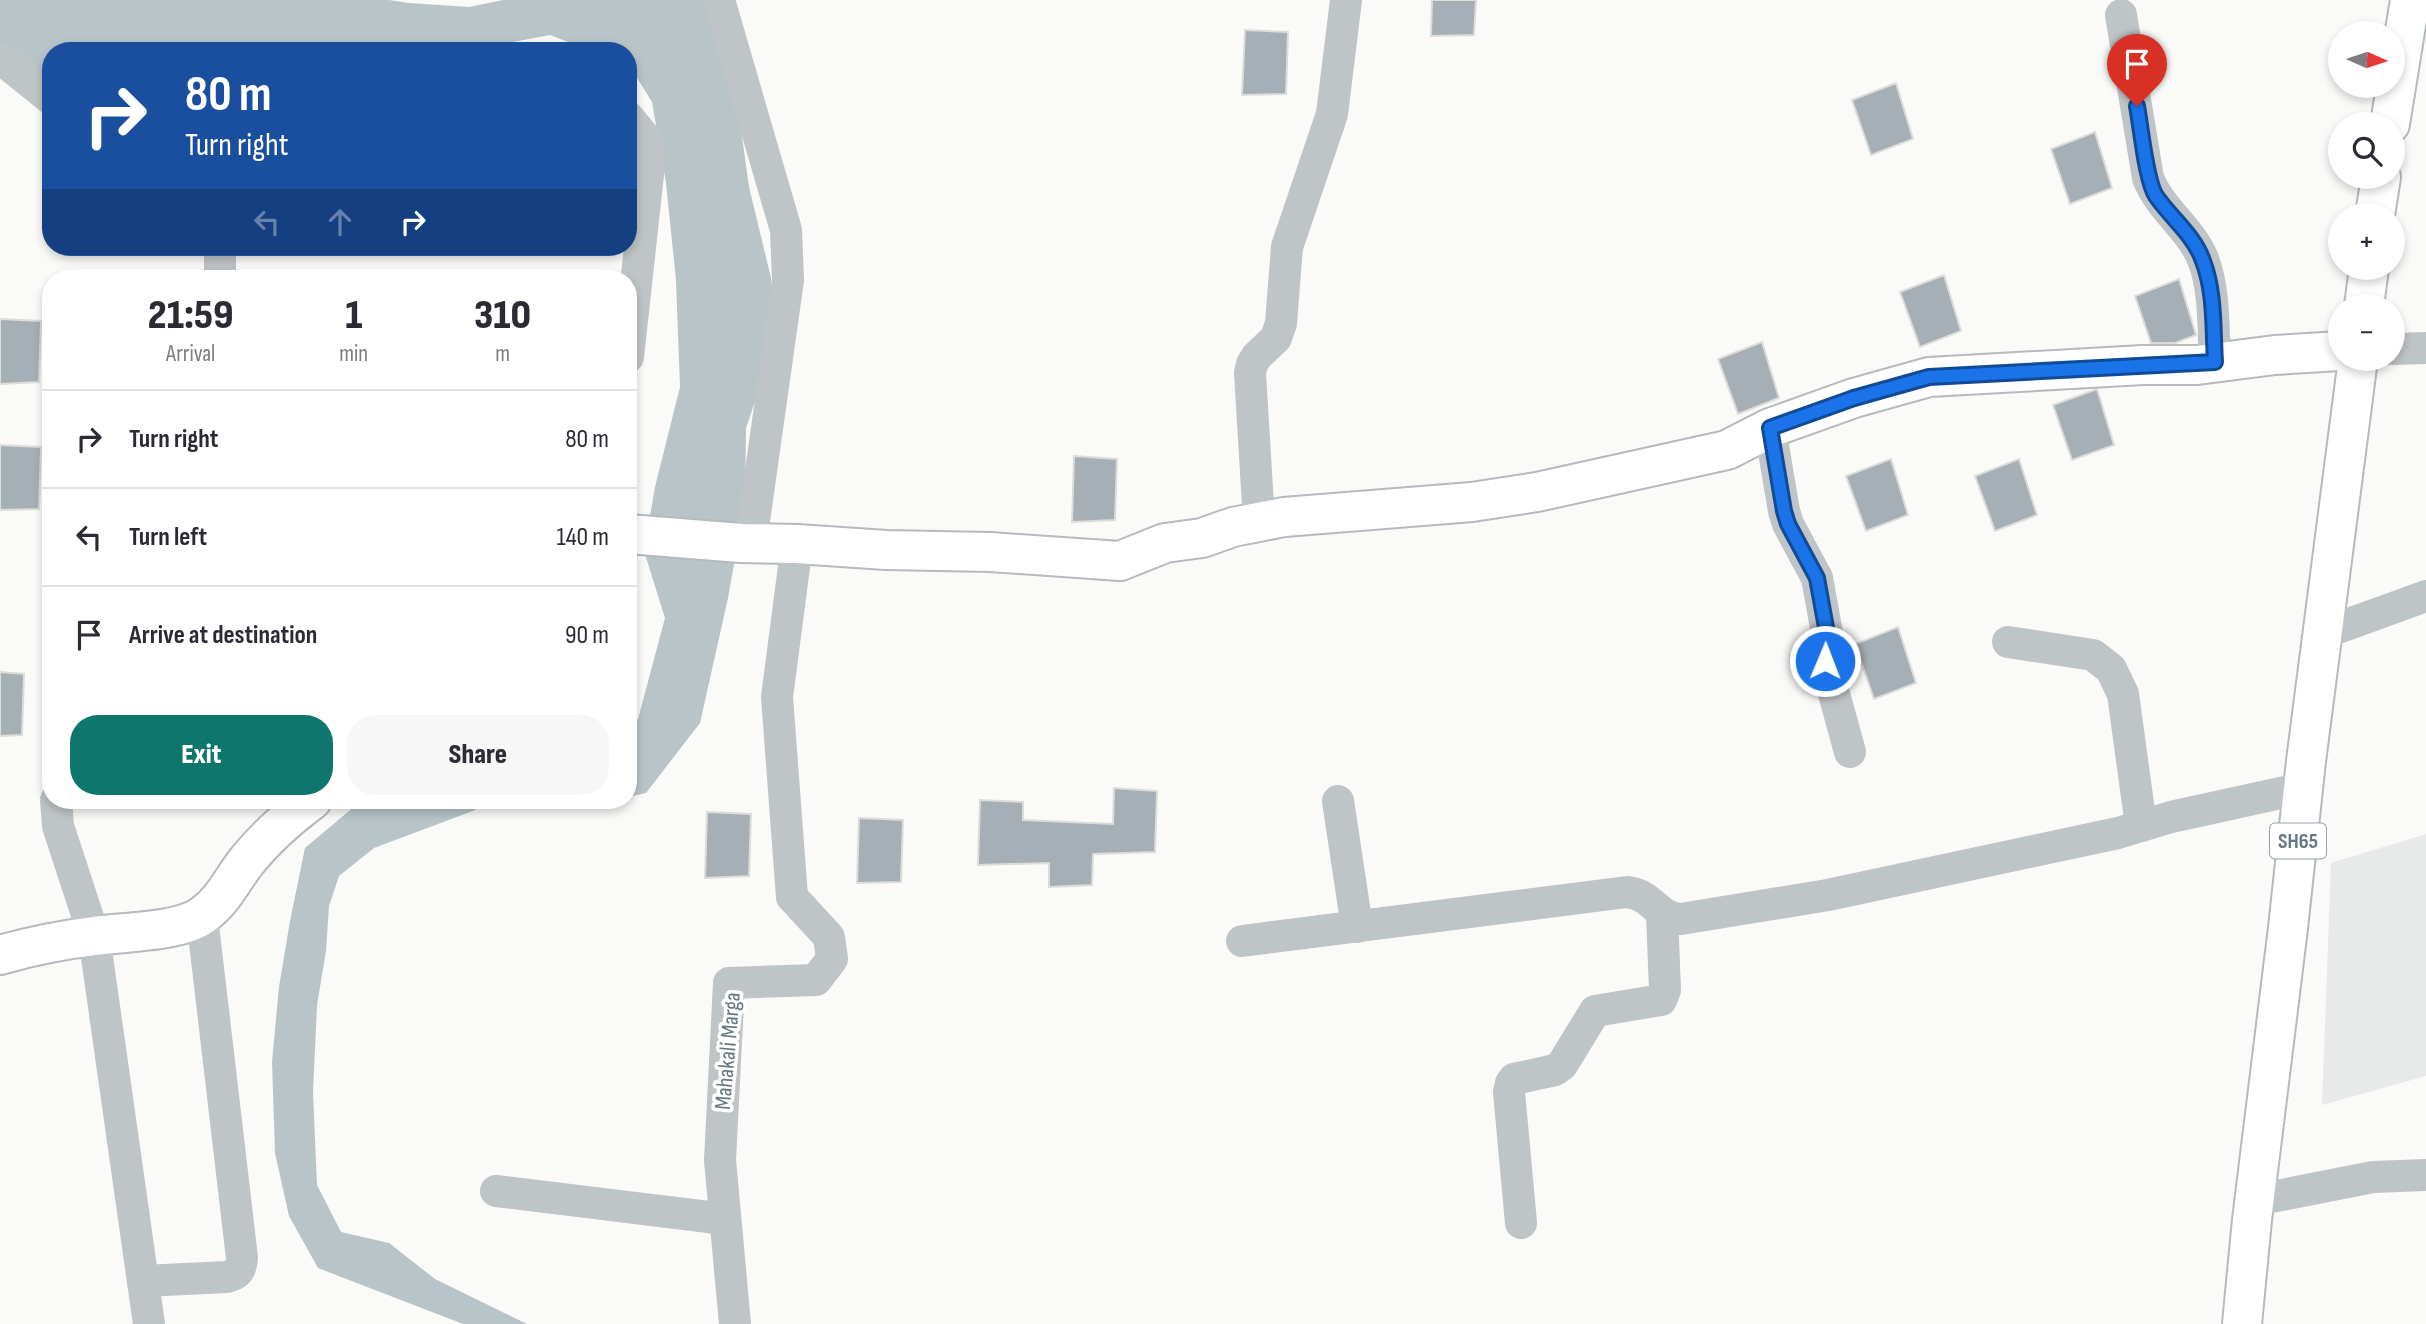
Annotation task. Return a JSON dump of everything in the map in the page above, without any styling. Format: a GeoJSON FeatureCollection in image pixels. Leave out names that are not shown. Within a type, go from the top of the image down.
{"type":"FeatureCollection","features":[{"type":"Feature","properties":{"kind":"main road"},"geometry":{"type":"LineString","coordinates":[[2392,112],[2410,0]]}},
{"type":"Feature","properties":{"kind":"main road"},"geometry":{"type":"LineString","coordinates":[[637,535],[1120,561],[1165,543],[1202,538],[1233,527],[1284,517],[1472,502],[1537,492],[1727,450],[1770,428],[1854,398],[1929,377],[2215,362],[2328,352]]}},
{"type":"Feature","properties":{"kind":"main road","name":"SH65"},"geometry":{"type":"LineString","coordinates":[[2242,1324],[2303,788],[2357,371]]}},
{"type":"Feature","properties":{"kind":"main road"},"geometry":{"type":"LineString","coordinates":[[0,955],[35,945],[178,926],[202,917],[226,894],[246,862],[293,809]]}},
{"type":"Feature","properties":{"kind":"street"},"geometry":{"type":"LineString","coordinates":[[719,0],[786,230],[789,255],[786,293],[746,543]]}},
{"type":"Feature","properties":{"kind":"street"},"geometry":{"type":"LineString","coordinates":[[1259,522],[1250,373],[1257,356],[1276,338],[1281,323],[1287,247],[1332,114],[1346,0]]}},
{"type":"Feature","properties":{"kind":"street"},"geometry":{"type":"LineString","coordinates":[[2121,15],[2148,178],[2154,194],[2189,235],[2203,258],[2209,282],[2215,362]]}},
{"type":"Feature","properties":{"kind":"street"},"geometry":{"type":"LineString","coordinates":[[0,58],[42,92]]}},
{"type":"Feature","properties":{"kind":"street"},"geometry":{"type":"LineString","coordinates":[[637,128],[646,139],[650,156],[637,275]]}},
{"type":"Feature","properties":{"kind":"street"},"geometry":{"type":"LineString","coordinates":[[2405,349],[2426,348]]}},
{"type":"Feature","properties":{"kind":"street"},"geometry":{"type":"LineString","coordinates":[[1770,428],[1788,524],[1817,578],[1827,633],[1825,661],[1850,752]]}},
{"type":"Feature","properties":{"kind":"street","name":"Mahakali Marga"},"geometry":{"type":"LineString","coordinates":[[735,1324],[720,1160],[729,983],[816,980],[832,959],[829,937],[792,897],[777,697],[797,544]]}},
{"type":"Feature","properties":{"kind":"street"},"geometry":{"type":"LineString","coordinates":[[2324,633],[2426,596]]}},
{"type":"Feature","properties":{"kind":"street"},"geometry":{"type":"LineString","coordinates":[[2008,642],[2093,655],[2111,669],[2123,694],[2141,826]]}},
{"type":"Feature","properties":{"kind":"street"},"geometry":{"type":"LineString","coordinates":[[1242,941],[1627,892],[1648,898],[1669,918],[1681,919],[1828,895],[2118,833],[2303,788]]}},
{"type":"Feature","properties":{"kind":"street"},"geometry":{"type":"LineString","coordinates":[[1338,801],[1357,927]]}},
{"type":"Feature","properties":{"kind":"street"},"geometry":{"type":"LineString","coordinates":[[57,809],[58,826],[94,936],[149,1324]]}},
{"type":"Feature","properties":{"kind":"street"},"geometry":{"type":"LineString","coordinates":[[1521,1223],[1509,1093],[1511,1083],[1514,1079],[1555,1070],[1562,1065],[1595,1011],[1661,1000],[1665,990],[1662,914]]}},
{"type":"Feature","properties":{"kind":"street"},"geometry":{"type":"LineString","coordinates":[[143,1281],[227,1277],[236,1275],[241,1269],[242,1258],[202,917]]}},
{"type":"Feature","properties":{"kind":"street"},"geometry":{"type":"LineString","coordinates":[[2256,1200],[2373,1177],[2426,1175]]}},
{"type":"Feature","properties":{"kind":"street"},"geometry":{"type":"LineString","coordinates":[[496,1191],[725,1219]]}},
{"type":"Feature","properties":{"kind":"shaded area"},"geometry":{"type":"Polygon","coordinates":[[[0,0],[389,0],[469,7],[503,0],[702,0],[708,4],[736,93],[749,187],[771,278],[774,345],[746,428],[745,503],[728,598],[700,723],[646,793],[637,795],[637,720],[665,618],[644,551],[655,487],[680,387],[676,280],[666,183],[652,102],[637,78],[637,42],[568,42],[550,35],[513,42],[42,42],[42,72],[0,53],[0,0]]]}},
{"type":"Feature","properties":{"kind":"shaded area"},"geometry":{"type":"Polygon","coordinates":[[[351,809],[478,809],[374,848],[339,876],[329,906],[326,951],[317,1005],[313,1092],[317,1185],[341,1232],[389,1243],[435,1279],[527,1324],[463,1324],[318,1268],[289,1216],[275,1153],[272,1062],[279,987],[305,848],[351,809]]]}},
{"type":"Feature","properties":{"kind":"shaded area"},"geometry":{"type":"Polygon","coordinates":[[[2426,834],[2426,1076],[2322,1105],[2331,863],[2426,834]]]}},
{"type":"Feature","properties":{"kind":"building"},"geometry":{"type":"Polygon","coordinates":[[[1432,0],[1476,0],[1474,35],[1431,36],[1432,0]]]}},
{"type":"Feature","properties":{"kind":"building"},"geometry":{"type":"Polygon","coordinates":[[[1245,30],[1288,32],[1286,94],[1242,95],[1245,30]]]}},
{"type":"Feature","properties":{"kind":"building"},"geometry":{"type":"Polygon","coordinates":[[[1896,83],[1913,139],[1871,155],[1852,100],[1896,83]]]}},
{"type":"Feature","properties":{"kind":"building"},"geometry":{"type":"Polygon","coordinates":[[[2095,132],[2112,188],[2070,204],[2051,149],[2095,132]]]}},
{"type":"Feature","properties":{"kind":"building"},"geometry":{"type":"Polygon","coordinates":[[[1944,275],[1961,331],[1920,347],[1900,292],[1944,275]]]}},
{"type":"Feature","properties":{"kind":"building"},"geometry":{"type":"Polygon","coordinates":[[[2179,279],[2196,335],[2175,343],[2151,343],[2135,296],[2179,279]]]}},
{"type":"Feature","properties":{"kind":"building"},"geometry":{"type":"Polygon","coordinates":[[[0,319],[41,321],[39,382],[0,384],[0,319]]]}},
{"type":"Feature","properties":{"kind":"building"},"geometry":{"type":"Polygon","coordinates":[[[1762,342],[1779,398],[1738,414],[1718,359],[1762,342]]]}},
{"type":"Feature","properties":{"kind":"building"},"geometry":{"type":"Polygon","coordinates":[[[2097,389],[2114,445],[2072,460],[2053,405],[2097,389]]]}},
{"type":"Feature","properties":{"kind":"building"},"geometry":{"type":"Polygon","coordinates":[[[0,445],[41,447],[39,509],[0,510],[0,445]]]}},
{"type":"Feature","properties":{"kind":"building"},"geometry":{"type":"Polygon","coordinates":[[[1074,456],[1117,459],[1115,520],[1072,522],[1074,456]]]}},
{"type":"Feature","properties":{"kind":"building"},"geometry":{"type":"Polygon","coordinates":[[[1891,459],[1908,515],[1866,531],[1846,476],[1891,459]]]}},
{"type":"Feature","properties":{"kind":"building"},"geometry":{"type":"Polygon","coordinates":[[[2019,459],[2037,515],[1995,531],[1975,476],[2019,459]]]}},
{"type":"Feature","properties":{"kind":"building"},"geometry":{"type":"Polygon","coordinates":[[[1898,627],[1916,683],[1874,699],[1855,644],[1898,627]]]}},
{"type":"Feature","properties":{"kind":"building"},"geometry":{"type":"Polygon","coordinates":[[[0,672],[24,674],[22,735],[0,736],[0,672]]]}},
{"type":"Feature","properties":{"kind":"building"},"geometry":{"type":"Polygon","coordinates":[[[1114,788],[1157,791],[1155,852],[1093,854],[1092,885],[1049,887],[1049,863],[978,865],[980,800],[1023,802],[1023,820],[1113,824],[1114,788]]]}},
{"type":"Feature","properties":{"kind":"building"},"geometry":{"type":"Polygon","coordinates":[[[707,812],[751,814],[749,876],[705,878],[707,812]]]}},
{"type":"Feature","properties":{"kind":"building"},"geometry":{"type":"Polygon","coordinates":[[[859,818],[903,820],[901,882],[857,883],[859,818]]]}},
{"type":"Feature","properties":{"kind":"route"},"geometry":{"type":"LineString","coordinates":[[1825,661],[1827,633],[1817,578],[1788,524],[1770,428],[1854,398],[1929,377],[2215,362],[2209,282],[2203,258],[2189,235],[2154,194],[2148,178],[2137,106]]}}]}
